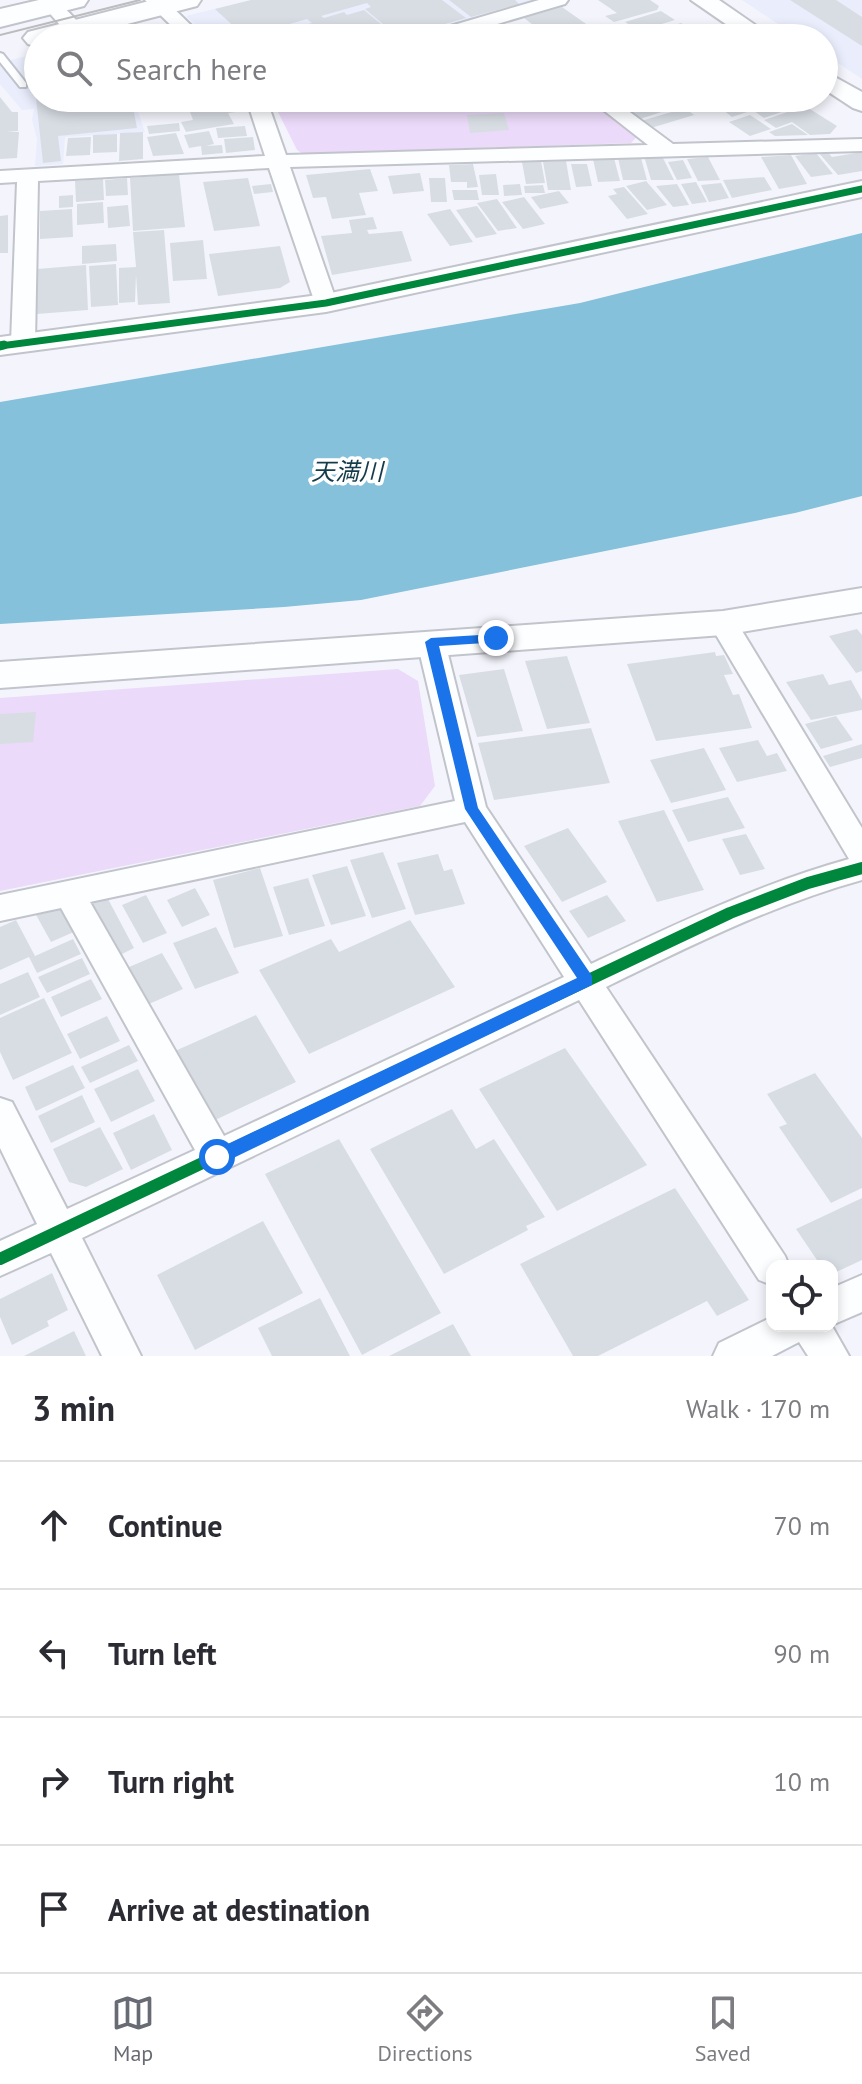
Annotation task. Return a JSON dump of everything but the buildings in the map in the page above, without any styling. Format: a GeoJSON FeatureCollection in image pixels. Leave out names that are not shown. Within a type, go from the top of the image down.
{"type":"FeatureCollection","features":[{"type":"Feature","properties":{"kind":"highway"},"geometry":{"type":"LineString","coordinates":[[0,18],[62,9],[167,2]]}},
{"type":"Feature","properties":{"kind":"highway"},"geometry":{"type":"LineString","coordinates":[[0,48],[24,42]]}},
{"type":"Feature","properties":{"kind":"street"},"geometry":{"type":"LineString","coordinates":[[479,24],[559,0]]}},
{"type":"Feature","properties":{"kind":"street"},"geometry":{"type":"LineString","coordinates":[[703,0],[740,24]]}},
{"type":"Feature","properties":{"kind":"street"},"geometry":{"type":"LineString","coordinates":[[167,2],[184,24]]}},
{"type":"Feature","properties":{"kind":"street"},"geometry":{"type":"LineString","coordinates":[[493,20],[499,24]]}},
{"type":"Feature","properties":{"kind":"street"},"geometry":{"type":"LineString","coordinates":[[838,87],[862,103]]}},
{"type":"Feature","properties":{"kind":"street"},"geometry":{"type":"LineString","coordinates":[[261,112],[326,303]]}},
{"type":"Feature","properties":{"kind":"street"},"geometry":{"type":"LineString","coordinates":[[617,112],[669,151]]}},
{"type":"Feature","properties":{"kind":"street"},"geometry":{"type":"LineString","coordinates":[[0,177],[278,161],[862,145]]}},
{"type":"Feature","properties":{"kind":"street"},"geometry":{"type":"LineString","coordinates":[[28,176],[11,345],[326,303],[862,189]]}},
{"type":"Feature","properties":{"kind":"street"},"geometry":{"type":"LineString","coordinates":[[0,675],[723,623],[862,600]]}},
{"type":"Feature","properties":{"kind":"street"},"geometry":{"type":"LineString","coordinates":[[723,623],[862,854]]}},
{"type":"Feature","properties":{"kind":"street"},"geometry":{"type":"LineString","coordinates":[[431,642],[472,809],[767,1260]]}},
{"type":"Feature","properties":{"kind":"street"},"geometry":{"type":"LineString","coordinates":[[0,908],[472,809]]}},
{"type":"Feature","properties":{"kind":"street"},"geometry":{"type":"LineString","coordinates":[[0,1259],[730,913],[808,883],[862,868]]}},
{"type":"Feature","properties":{"kind":"street"},"geometry":{"type":"LineString","coordinates":[[70,895],[217,1157]]}},
{"type":"Feature","properties":{"kind":"street"},"geometry":{"type":"LineString","coordinates":[[0,1113],[122,1356]]}},
{"type":"Feature","properties":{"kind":"street"},"geometry":{"type":"LineString","coordinates":[[838,1304],[862,1293]]}},
{"type":"Feature","properties":{"kind":"street"},"geometry":{"type":"LineString","coordinates":[[732,1356],[781,1332]]}},
{"type":"Feature","properties":{"kind":"street"},"geometry":{"type":"LineString","coordinates":[[814,1332],[830,1356]]}},
{"type":"Feature","properties":{"kind":"lane"},"geometry":{"type":"LineString","coordinates":[[0,56],[23,85]]}},
{"type":"Feature","properties":{"kind":"shaded area"},"geometry":{"type":"Polygon","coordinates":[[[251,0],[549,0],[459,24],[195,24],[186,16],[251,0]]]}},
{"type":"Feature","properties":{"kind":"shaded area"},"geometry":{"type":"Polygon","coordinates":[[[742,0],[862,0],[862,79],[838,63],[838,24],[778,24],[742,0]]]}},
{"type":"Feature","properties":{"kind":"shaded area"},"geometry":{"type":"Polygon","coordinates":[[[24,57],[24,110],[0,84],[0,63],[24,57]]]}},
{"type":"Feature","properties":{"kind":"shaded area"},"geometry":{"type":"Polygon","coordinates":[[[33,112],[138,112],[145,132],[65,137],[63,164],[35,166],[37,139],[32,120],[33,112]]]}},
{"type":"Feature","properties":{"kind":"shaded area"},"geometry":{"type":"Polygon","coordinates":[[[278,112],[608,112],[638,135],[631,143],[303,154],[297,150],[278,112]]]}},
{"type":"Feature","properties":{"kind":"shaded area"},"geometry":{"type":"Polygon","coordinates":[[[398,669],[418,681],[435,786],[420,806],[0,891],[0,698],[398,669]]]}},
{"type":"Feature","properties":{"kind":"water","name":"天満川"},"geometry":{"type":"Polygon","coordinates":[[[862,233],[862,496],[795,513],[361,600],[0,624],[0,402],[580,303],[862,233]]]}},
{"type":"Feature","properties":{"kind":"tram line"},"geometry":{"type":"LineString","coordinates":[[44,24],[140,0]]}},
{"type":"Feature","properties":{"kind":"tram line"},"geometry":{"type":"LineString","coordinates":[[0,35],[24,29]]}},
{"type":"Feature","properties":{"kind":"cycle path"},"geometry":{"type":"LineString","coordinates":[[0,346],[326,303],[862,189]]}},
{"type":"Feature","properties":{"kind":"cycle path"},"geometry":{"type":"LineString","coordinates":[[0,1259],[730,913],[808,883],[862,868]]}},
{"type":"Feature","properties":{"kind":"route"},"geometry":{"type":"LineString","coordinates":[[217,1157],[586,980],[472,809],[431,642],[496,638]]}}]}
